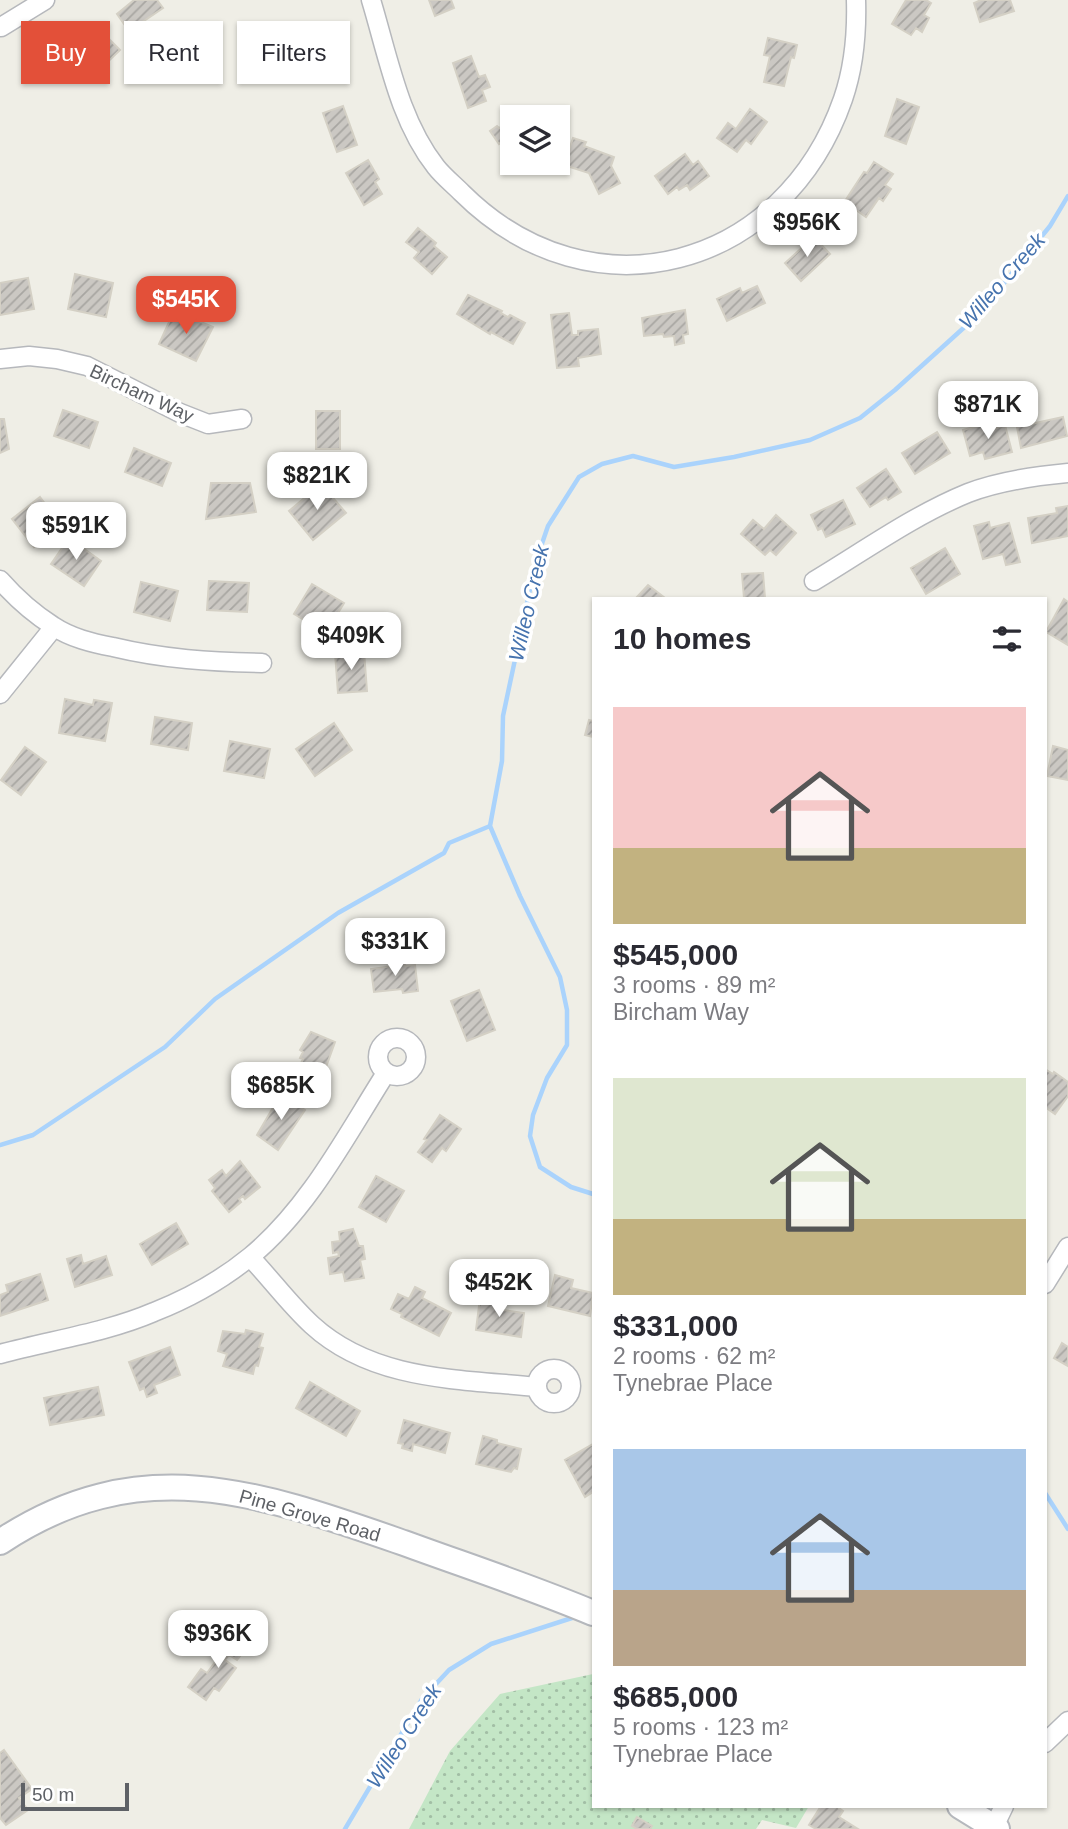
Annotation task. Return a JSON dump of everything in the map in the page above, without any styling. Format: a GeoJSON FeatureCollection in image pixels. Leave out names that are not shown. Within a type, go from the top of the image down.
{"type":"FeatureCollection","features":[{"type":"Feature","properties":{"kind":"main road","name":"Pine Grove Road"},"geometry":{"type":"LineString","coordinates":[[0,1542],[25,1525],[63,1507],[96,1497],[164,1486],[235,1492],[277,1501],[478,1569],[585,1609]]}},
{"type":"Feature","properties":{"kind":"main road"},"geometry":{"type":"LineString","coordinates":[[964,1808],[995,1824]]}},
{"type":"Feature","properties":{"kind":"street"},"geometry":{"type":"LineString","coordinates":[[1,27],[46,0]]}},
{"type":"Feature","properties":{"kind":"street"},"geometry":{"type":"LineString","coordinates":[[371,0],[407,117],[420,144],[437,168],[484,214],[502,228],[536,246],[575,260],[636,265],[686,257],[724,242],[751,227],[796,185],[814,160],[844,98],[852,67],[856,0]]}},
{"type":"Feature","properties":{"kind":"street","name":"Bircham Way"},"geometry":{"type":"LineString","coordinates":[[0,359],[29,356],[67,361],[87,366],[180,413],[208,424],[242,419]]}},
{"type":"Feature","properties":{"kind":"street"},"geometry":{"type":"LineString","coordinates":[[814,581],[929,511],[970,492],[1068,473]]}},
{"type":"Feature","properties":{"kind":"street"},"geometry":{"type":"LineString","coordinates":[[0,580],[54,627],[84,641],[148,656],[203,662],[262,663]]}},
{"type":"Feature","properties":{"kind":"street"},"geometry":{"type":"LineString","coordinates":[[0,694],[54,627]]}},
{"type":"Feature","properties":{"kind":"street"},"geometry":{"type":"LineString","coordinates":[[0,1354],[111,1327],[155,1312],[206,1286],[250,1256],[307,1196],[386,1073]]}},
{"type":"Feature","properties":{"kind":"street"},"geometry":{"type":"LineString","coordinates":[[1047,1282],[1062,1270],[1068,1247]]}},
{"type":"Feature","properties":{"kind":"street"},"geometry":{"type":"LineString","coordinates":[[250,1256],[312,1325],[365,1360],[421,1376],[537,1387]]}},
{"type":"Feature","properties":{"kind":"street"},"geometry":{"type":"LineString","coordinates":[[1047,1741],[1068,1721]]}},
{"type":"Feature","properties":{"kind":"green space"},"geometry":{"type":"Polygon","coordinates":[[[592,1674],[592,1808],[808,1808],[796,1828],[762,1820],[756,1829],[409,1829],[450,1751],[500,1694],[592,1674]]]}},
{"type":"Feature","properties":{"kind":"building"},"geometry":{"type":"Polygon","coordinates":[[[134,0],[157,0],[163,8],[144,21],[124,21],[124,24],[117,14],[134,0]]]}},
{"type":"Feature","properties":{"kind":"building"},"geometry":{"type":"Polygon","coordinates":[[[429,0],[451,0],[454,8],[435,16],[429,0]]]}},
{"type":"Feature","properties":{"kind":"building"},"geometry":{"type":"Polygon","coordinates":[[[906,0],[926,0],[931,3],[924,15],[929,18],[922,32],[916,28],[911,35],[892,24],[906,0]]]}},
{"type":"Feature","properties":{"kind":"building"},"geometry":{"type":"Polygon","coordinates":[[[981,0],[1010,0],[1014,11],[980,22],[974,3],[981,0]]]}},
{"type":"Feature","properties":{"kind":"building"},"geometry":{"type":"Polygon","coordinates":[[[768,38],[797,45],[784,86],[764,82],[770,56],[764,55],[768,38]]]}},
{"type":"Feature","properties":{"kind":"building"},"geometry":{"type":"Polygon","coordinates":[[[110,40],[120,50],[110,60],[110,40]]]}},
{"type":"Feature","properties":{"kind":"building"},"geometry":{"type":"Polygon","coordinates":[[[471,56],[479,77],[485,75],[490,87],[482,90],[486,101],[468,108],[453,63],[471,56]]]}},
{"type":"Feature","properties":{"kind":"building"},"geometry":{"type":"Polygon","coordinates":[[[897,99],[919,107],[906,144],[885,136],[897,99]]]}},
{"type":"Feature","properties":{"kind":"building"},"geometry":{"type":"Polygon","coordinates":[[[343,106],[357,145],[337,152],[323,113],[343,106]]]}},
{"type":"Feature","properties":{"kind":"building"},"geometry":{"type":"Polygon","coordinates":[[[750,109],[767,122],[751,144],[746,140],[737,152],[717,138],[728,123],[736,129],[750,109]]]}},
{"type":"Feature","properties":{"kind":"building"},"geometry":{"type":"Polygon","coordinates":[[[497,126],[499,144],[490,131],[497,126]]]}},
{"type":"Feature","properties":{"kind":"building"},"geometry":{"type":"Polygon","coordinates":[[[573,138],[586,142],[584,146],[614,157],[611,166],[620,183],[599,194],[589,173],[570,167],[573,138]]]}},
{"type":"Feature","properties":{"kind":"building"},"geometry":{"type":"Polygon","coordinates":[[[685,154],[693,165],[698,161],[709,176],[690,190],[687,185],[679,190],[677,187],[668,194],[655,176],[685,154]]]}},
{"type":"Feature","properties":{"kind":"building"},"geometry":{"type":"Polygon","coordinates":[[[368,160],[379,179],[375,182],[382,194],[364,205],[346,173],[368,160]]]}},
{"type":"Feature","properties":{"kind":"building"},"geometry":{"type":"Polygon","coordinates":[[[874,162],[893,174],[885,185],[891,189],[883,201],[879,198],[866,217],[843,204],[864,172],[867,173],[874,162]]]}},
{"type":"Feature","properties":{"kind":"building"},"geometry":{"type":"Polygon","coordinates":[[[418,228],[436,243],[434,246],[447,257],[432,274],[414,258],[419,252],[406,242],[418,228]]]}},
{"type":"Feature","properties":{"kind":"building"},"geometry":{"type":"Polygon","coordinates":[[[814,237],[830,254],[801,281],[785,263],[814,237]]]}},
{"type":"Feature","properties":{"kind":"building"},"geometry":{"type":"Polygon","coordinates":[[[75,274],[113,283],[106,317],[68,309],[75,274]]]}},
{"type":"Feature","properties":{"kind":"building"},"geometry":{"type":"Polygon","coordinates":[[[28,278],[34,309],[0,315],[0,283],[28,278]]]}},
{"type":"Feature","properties":{"kind":"building"},"geometry":{"type":"Polygon","coordinates":[[[757,286],[765,303],[727,321],[717,299],[740,288],[742,293],[757,286]]]}},
{"type":"Feature","properties":{"kind":"building"},"geometry":{"type":"Polygon","coordinates":[[[468,295],[502,311],[501,313],[508,317],[510,315],[525,323],[513,344],[457,314],[468,295]]]}},
{"type":"Feature","properties":{"kind":"building"},"geometry":{"type":"Polygon","coordinates":[[[685,310],[688,334],[683,335],[684,343],[675,345],[674,336],[664,337],[663,334],[644,336],[642,318],[685,310]]]}},
{"type":"Feature","properties":{"kind":"building"},"geometry":{"type":"Polygon","coordinates":[[[174,311],[213,327],[196,361],[159,344],[174,311]]]}},
{"type":"Feature","properties":{"kind":"building"},"geometry":{"type":"Polygon","coordinates":[[[569,313],[572,335],[578,335],[578,331],[598,329],[601,354],[578,358],[579,366],[557,368],[551,315],[569,313]]]}},
{"type":"Feature","properties":{"kind":"building"},"geometry":{"type":"Polygon","coordinates":[[[63,410],[98,422],[89,448],[54,436],[63,410]]]}},
{"type":"Feature","properties":{"kind":"building"},"geometry":{"type":"Polygon","coordinates":[[[316,411],[340,411],[340,449],[316,449],[316,411]]]}},
{"type":"Feature","properties":{"kind":"building"},"geometry":{"type":"Polygon","coordinates":[[[1063,417],[1067,436],[1021,448],[1017,427],[1063,417]]]}},
{"type":"Feature","properties":{"kind":"building"},"geometry":{"type":"Polygon","coordinates":[[[0,419],[4,419],[9,449],[0,453],[0,419]]]}},
{"type":"Feature","properties":{"kind":"building"},"geometry":{"type":"Polygon","coordinates":[[[991,422],[993,429],[1005,425],[1012,452],[985,459],[983,452],[970,456],[963,430],[991,422]]]}},
{"type":"Feature","properties":{"kind":"building"},"geometry":{"type":"Polygon","coordinates":[[[937,432],[950,453],[915,474],[902,453],[937,432]]]}},
{"type":"Feature","properties":{"kind":"building"},"geometry":{"type":"Polygon","coordinates":[[[134,448],[171,463],[162,486],[125,472],[134,448]]]}},
{"type":"Feature","properties":{"kind":"building"},"geometry":{"type":"Polygon","coordinates":[[[886,469],[901,492],[870,507],[857,488],[886,469]]]}},
{"type":"Feature","properties":{"kind":"building"},"geometry":{"type":"Polygon","coordinates":[[[211,483],[250,483],[256,512],[206,519],[211,483]]]}},
{"type":"Feature","properties":{"kind":"building"},"geometry":{"type":"Polygon","coordinates":[[[321,484],[346,513],[313,540],[289,511],[321,484]]]}},
{"type":"Feature","properties":{"kind":"building"},"geometry":{"type":"Polygon","coordinates":[[[40,497],[61,525],[34,547],[12,519],[40,497]]]}},
{"type":"Feature","properties":{"kind":"building"},"geometry":{"type":"Polygon","coordinates":[[[843,500],[855,524],[826,537],[822,528],[818,530],[811,515],[843,500]]]}},
{"type":"Feature","properties":{"kind":"building"},"geometry":{"type":"Polygon","coordinates":[[[1068,506],[1068,536],[1032,543],[1028,518],[1057,513],[1056,508],[1068,506]]]}},
{"type":"Feature","properties":{"kind":"building"},"geometry":{"type":"Polygon","coordinates":[[[776,515],[796,533],[776,555],[770,550],[765,555],[741,534],[753,520],[764,529],[776,515]]]}},
{"type":"Feature","properties":{"kind":"building"},"geometry":{"type":"Polygon","coordinates":[[[989,522],[990,528],[1009,523],[1020,562],[1006,565],[1003,554],[983,559],[974,526],[989,522]]]}},
{"type":"Feature","properties":{"kind":"building"},"geometry":{"type":"Polygon","coordinates":[[[69,538],[101,561],[84,586],[51,564],[69,538]]]}},
{"type":"Feature","properties":{"kind":"building"},"geometry":{"type":"Polygon","coordinates":[[[945,548],[960,574],[926,594],[911,568],[945,548]]]}},
{"type":"Feature","properties":{"kind":"building"},"geometry":{"type":"Polygon","coordinates":[[[763,573],[765,597],[744,597],[742,574],[763,573]]]}},
{"type":"Feature","properties":{"kind":"building"},"geometry":{"type":"Polygon","coordinates":[[[209,581],[249,583],[247,612],[207,610],[209,581]]]}},
{"type":"Feature","properties":{"kind":"building"},"geometry":{"type":"Polygon","coordinates":[[[141,582],[178,591],[170,621],[134,612],[141,582]]]}},
{"type":"Feature","properties":{"kind":"building"},"geometry":{"type":"Polygon","coordinates":[[[312,584],[344,603],[326,633],[294,614],[312,584]]]}},
{"type":"Feature","properties":{"kind":"building"},"geometry":{"type":"Polygon","coordinates":[[[648,585],[664,597],[637,597],[648,585]]]}},
{"type":"Feature","properties":{"kind":"building"},"geometry":{"type":"Polygon","coordinates":[[[1064,599],[1068,602],[1068,645],[1047,630],[1064,599]]]}},
{"type":"Feature","properties":{"kind":"building"},"geometry":{"type":"Polygon","coordinates":[[[364,651],[367,691],[338,693],[335,653],[364,651]]]}},
{"type":"Feature","properties":{"kind":"building"},"geometry":{"type":"Polygon","coordinates":[[[65,699],[93,705],[94,700],[112,703],[105,741],[59,733],[65,699]]]}},
{"type":"Feature","properties":{"kind":"building"},"geometry":{"type":"Polygon","coordinates":[[[155,717],[192,723],[188,750],[151,744],[155,717]]]}},
{"type":"Feature","properties":{"kind":"building"},"geometry":{"type":"Polygon","coordinates":[[[589,720],[592,721],[592,737],[585,735],[589,720]]]}},
{"type":"Feature","properties":{"kind":"building"},"geometry":{"type":"Polygon","coordinates":[[[334,723],[352,750],[315,776],[296,749],[334,723]]]}},
{"type":"Feature","properties":{"kind":"building"},"geometry":{"type":"Polygon","coordinates":[[[230,741],[270,749],[264,778],[224,771],[230,741]]]}},
{"type":"Feature","properties":{"kind":"building"},"geometry":{"type":"Polygon","coordinates":[[[1053,746],[1068,750],[1068,780],[1047,776],[1053,746]]]}},
{"type":"Feature","properties":{"kind":"building"},"geometry":{"type":"Polygon","coordinates":[[[25,747],[46,762],[21,795],[1,780],[25,747]]]}},
{"type":"Feature","properties":{"kind":"building"},"geometry":{"type":"Polygon","coordinates":[[[404,958],[405,966],[415,965],[418,991],[403,993],[402,989],[374,992],[371,969],[393,966],[392,959],[404,958]]]}},
{"type":"Feature","properties":{"kind":"building"},"geometry":{"type":"Polygon","coordinates":[[[479,990],[495,1030],[467,1041],[451,1001],[479,990]]]}},
{"type":"Feature","properties":{"kind":"building"},"geometry":{"type":"Polygon","coordinates":[[[311,1032],[335,1042],[321,1081],[297,1071],[303,1059],[300,1058],[303,1052],[300,1050],[311,1032]]]}},
{"type":"Feature","properties":{"kind":"building"},"geometry":{"type":"Polygon","coordinates":[[[1047,1070],[1068,1082],[1068,1096],[1055,1114],[1047,1108],[1047,1070]]]}},
{"type":"Feature","properties":{"kind":"building"},"geometry":{"type":"Polygon","coordinates":[[[284,1096],[305,1110],[278,1150],[257,1135],[275,1104],[284,1096]]]}},
{"type":"Feature","properties":{"kind":"building"},"geometry":{"type":"Polygon","coordinates":[[[440,1115],[461,1129],[446,1151],[442,1148],[432,1162],[418,1152],[440,1115]]]}},
{"type":"Feature","properties":{"kind":"building"},"geometry":{"type":"Polygon","coordinates":[[[240,1161],[260,1187],[245,1199],[243,1196],[239,1199],[241,1202],[229,1212],[212,1191],[215,1188],[209,1180],[222,1170],[226,1176],[240,1161]]]}},
{"type":"Feature","properties":{"kind":"building"},"geometry":{"type":"Polygon","coordinates":[[[376,1176],[404,1191],[386,1222],[359,1207],[376,1176]]]}},
{"type":"Feature","properties":{"kind":"building"},"geometry":{"type":"Polygon","coordinates":[[[176,1223],[188,1244],[152,1265],[140,1244],[176,1223]]]}},
{"type":"Feature","properties":{"kind":"building"},"geometry":{"type":"Polygon","coordinates":[[[353,1229],[359,1246],[363,1246],[365,1259],[360,1260],[364,1278],[345,1281],[343,1272],[330,1274],[328,1258],[339,1256],[338,1252],[333,1253],[332,1242],[340,1241],[339,1232],[353,1229]]]}},
{"type":"Feature","properties":{"kind":"building"},"geometry":{"type":"Polygon","coordinates":[[[81,1255],[83,1264],[106,1256],[112,1275],[75,1287],[67,1259],[81,1255]]]}},
{"type":"Feature","properties":{"kind":"building"},"geometry":{"type":"Polygon","coordinates":[[[40,1274],[48,1300],[0,1316],[0,1295],[8,1292],[6,1285],[40,1274]]]}},
{"type":"Feature","properties":{"kind":"building"},"geometry":{"type":"Polygon","coordinates":[[[555,1275],[573,1280],[571,1288],[592,1293],[590,1316],[548,1306],[555,1275]]]}},
{"type":"Feature","properties":{"kind":"building"},"geometry":{"type":"Polygon","coordinates":[[[415,1287],[425,1292],[422,1298],[451,1313],[439,1336],[391,1309],[398,1294],[409,1299],[415,1287]]]}},
{"type":"Feature","properties":{"kind":"building"},"geometry":{"type":"Polygon","coordinates":[[[480,1298],[504,1301],[503,1310],[524,1313],[521,1337],[476,1330],[480,1298]]]}},
{"type":"Feature","properties":{"kind":"building"},"geometry":{"type":"Polygon","coordinates":[[[246,1330],[263,1334],[259,1347],[263,1348],[253,1374],[223,1366],[227,1354],[218,1351],[223,1331],[245,1334],[246,1330]]]}},
{"type":"Feature","properties":{"kind":"building"},"geometry":{"type":"Polygon","coordinates":[[[1062,1343],[1068,1347],[1068,1366],[1054,1358],[1062,1343]]]}},
{"type":"Feature","properties":{"kind":"building"},"geometry":{"type":"Polygon","coordinates":[[[170,1347],[180,1375],[154,1385],[157,1393],[147,1397],[144,1388],[140,1390],[129,1362],[170,1347]]]}},
{"type":"Feature","properties":{"kind":"building"},"geometry":{"type":"Polygon","coordinates":[[[310,1382],[360,1411],[346,1436],[296,1408],[310,1382]]]}},
{"type":"Feature","properties":{"kind":"building"},"geometry":{"type":"Polygon","coordinates":[[[98,1387],[104,1415],[50,1425],[44,1398],[98,1387]]]}},
{"type":"Feature","properties":{"kind":"building"},"geometry":{"type":"Polygon","coordinates":[[[404,1420],[450,1433],[445,1453],[413,1444],[412,1451],[402,1448],[403,1444],[398,1443],[404,1420]]]}},
{"type":"Feature","properties":{"kind":"building"},"geometry":{"type":"Polygon","coordinates":[[[483,1436],[521,1449],[517,1469],[514,1468],[511,1472],[476,1464],[483,1436]]]}},
{"type":"Feature","properties":{"kind":"building"},"geometry":{"type":"Polygon","coordinates":[[[592,1445],[592,1493],[585,1497],[565,1460],[592,1445]]]}},
{"type":"Feature","properties":{"kind":"building"},"geometry":{"type":"Polygon","coordinates":[[[234,1636],[248,1646],[237,1660],[229,1655],[225,1660],[236,1668],[219,1691],[214,1688],[206,1700],[188,1687],[201,1669],[207,1673],[234,1636]]]}},
{"type":"Feature","properties":{"kind":"building"},"geometry":{"type":"Polygon","coordinates":[[[4,1750],[32,1789],[19,1798],[28,1810],[6,1825],[0,1818],[0,1753],[4,1750]]]}},
{"type":"Feature","properties":{"kind":"building"},"geometry":{"type":"Polygon","coordinates":[[[820,1808],[839,1808],[843,1811],[839,1817],[858,1829],[816,1829],[809,1825],[820,1808]]]}},
{"type":"Feature","properties":{"kind":"building"},"geometry":{"type":"Polygon","coordinates":[[[637,1817],[652,1826],[650,1829],[637,1829],[632,1826],[637,1817]]]}},
{"type":"Feature","properties":{"kind":"waterway","name":"Willeo Creek"},"geometry":{"type":"LineString","coordinates":[[592,1194],[571,1187],[540,1167],[530,1136],[533,1115],[547,1078],[567,1045],[567,1010],[560,977],[520,896],[490,826],[502,761],[503,716],[536,561],[548,526],[579,477],[602,464],[633,456],[674,467],[734,457],[810,440],[860,418],[979,314],[1050,226],[1068,196]]}},
{"type":"Feature","properties":{"kind":"waterway"},"geometry":{"type":"LineString","coordinates":[[0,1145],[33,1135],[165,1047],[215,999],[338,913],[444,853],[449,843],[490,826]]}},
{"type":"Feature","properties":{"kind":"waterway"},"geometry":{"type":"LineString","coordinates":[[1047,1496],[1068,1529]]}},
{"type":"Feature","properties":{"kind":"waterway","name":"Willeo Creek"},"geometry":{"type":"LineString","coordinates":[[345,1829],[422,1699],[449,1670],[491,1644],[575,1617]]}}]}
